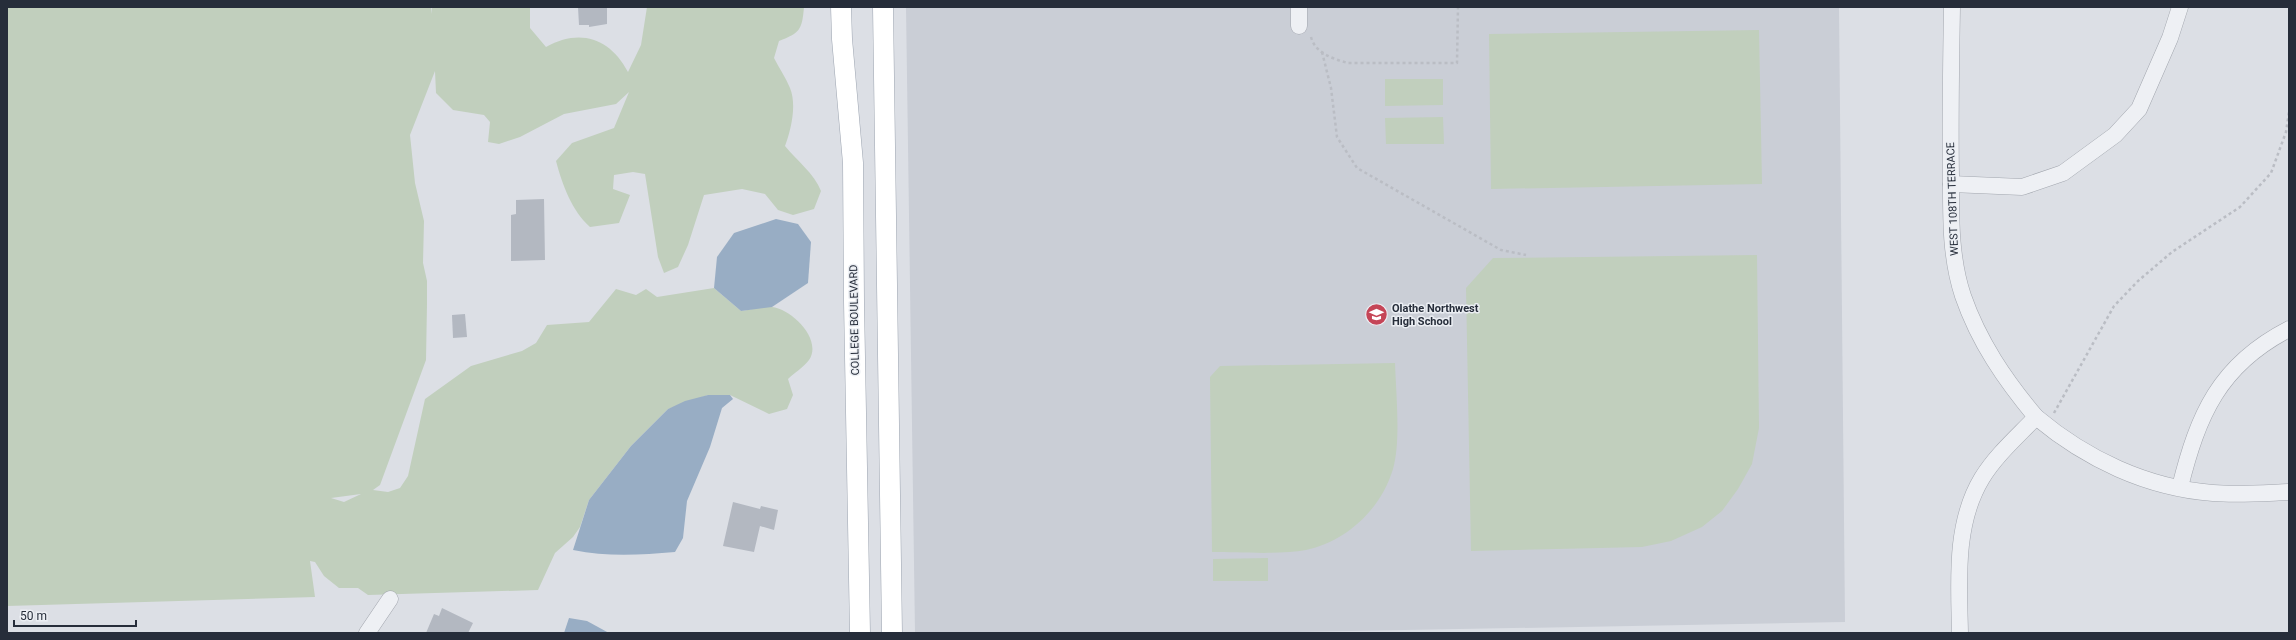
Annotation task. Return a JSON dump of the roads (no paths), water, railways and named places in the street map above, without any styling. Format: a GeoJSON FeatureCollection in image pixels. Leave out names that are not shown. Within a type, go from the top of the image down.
{"type":"FeatureCollection","features":[{"type":"Feature","properties":{"kind":"main road","name":"COLLEGE BOULEVARD"},"geometry":{"type":"LineString","coordinates":[[841,7],[842,39],[853,163],[860,633]]}},
{"type":"Feature","properties":{"kind":"main road"},"geometry":{"type":"LineString","coordinates":[[883,7],[892,633]]}},
{"type":"Feature","properties":{"kind":"street"},"geometry":{"type":"LineString","coordinates":[[1299,7],[1305,30]]}},
{"type":"Feature","properties":{"kind":"street","name":"WEST 108TH TERRACE"},"geometry":{"type":"LineString","coordinates":[[1952,7],[1950,114],[1952,246],[1957,272],[1969,310],[1985,347],[2010,385],[2041,421],[2076,447],[2126,473],[2149,481],[2180,488],[2214,493],[2289,492]]}},
{"type":"Feature","properties":{"kind":"street"},"geometry":{"type":"LineString","coordinates":[[1951,184],[2022,187],[2063,173],[2115,135],[2139,109],[2170,38],[2180,7]]}},
{"type":"Feature","properties":{"kind":"street"},"geometry":{"type":"LineString","coordinates":[[2180,488],[2195,432],[2216,393],[2242,361],[2289,329]]}},
{"type":"Feature","properties":{"kind":"street"},"geometry":{"type":"LineString","coordinates":[[1960,633],[1960,556],[1971,503],[1982,478],[1997,458],[2041,421]]}},
{"type":"Feature","properties":{"kind":"street"},"geometry":{"type":"LineString","coordinates":[[367,633],[390,599]]}},
{"type":"Feature","properties":{"kind":"water"},"geometry":{"type":"Polygon","coordinates":[[[776,219],[798,224],[811,242],[808,283],[772,307],[741,311],[714,288],[717,257],[734,233],[776,219]]]}},
{"type":"Feature","properties":{"kind":"water"},"geometry":{"type":"Polygon","coordinates":[[[708,395],[730,395],[733,399],[722,408],[710,447],[687,501],[683,538],[675,552],[624,555],[598,554],[573,550],[589,500],[631,446],[668,409],[685,401],[708,395]]]}},
{"type":"Feature","properties":{"kind":"water"},"geometry":{"type":"Polygon","coordinates":[[[569,618],[587,621],[609,633],[564,633],[569,618]]]}},
{"type":"Feature","properties":{"kind":"place","name":"Olathe Northwest High School"},"geometry":{"type":"Point","coordinates":[1376,314]}}]}
